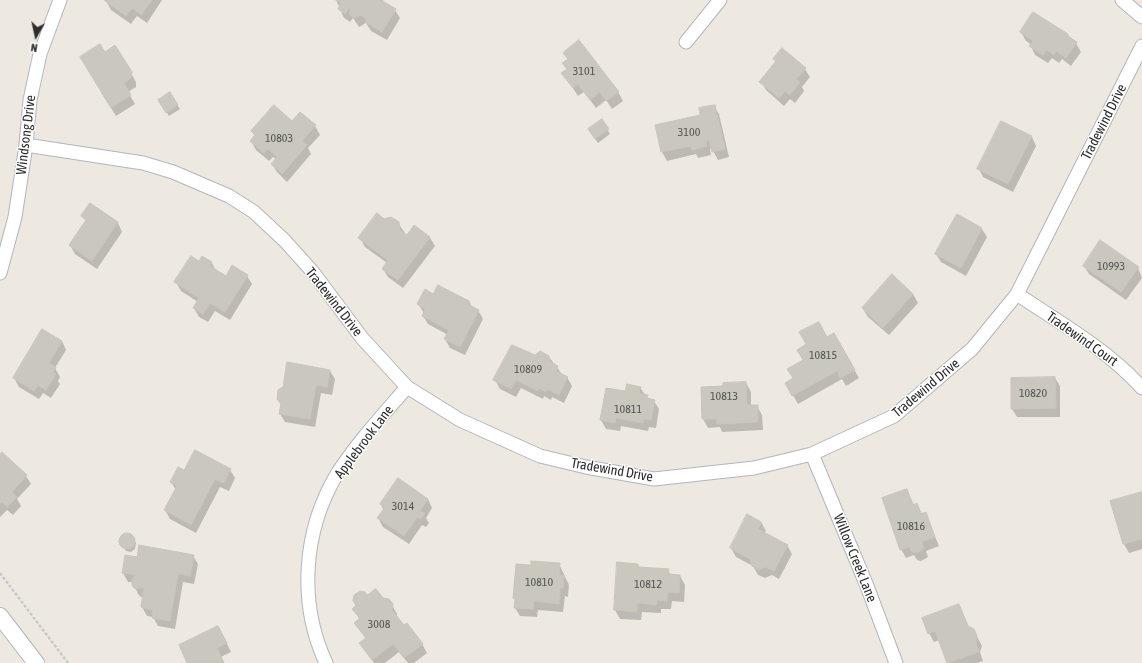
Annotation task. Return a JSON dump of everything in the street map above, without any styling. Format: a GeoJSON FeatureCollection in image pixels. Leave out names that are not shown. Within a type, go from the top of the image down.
{"type":"FeatureCollection","features":[{"type":"Feature","properties":{"kind":"street","name":"Windsong Drive"},"geometry":{"type":"LineString","coordinates":[[0,273],[15,217],[26,145],[30,100],[40,54],[60,0]]}},
{"type":"Feature","properties":{"kind":"street"},"geometry":{"type":"LineString","coordinates":[[686,42],[720,0]]}},
{"type":"Feature","properties":{"kind":"street"},"geometry":{"type":"LineString","coordinates":[[1122,0],[1142,17]]}},
{"type":"Feature","properties":{"kind":"street","name":"Tradewind Drive"},"geometry":{"type":"LineString","coordinates":[[26,145],[143,163],[173,172],[228,196],[254,212],[284,240],[312,271],[362,338],[407,387],[460,420],[540,456],[586,467],[654,479],[754,468],[812,454],[894,416],[972,349],[1017,294],[1142,46]]}},
{"type":"Feature","properties":{"kind":"street","name":"Tradewind Court"},"geometry":{"type":"LineString","coordinates":[[1017,294],[1092,344],[1128,372],[1142,388]]}},
{"type":"Feature","properties":{"kind":"street","name":"Applebrook Lane"},"geometry":{"type":"LineString","coordinates":[[326,663],[319,649],[310,618],[306,584],[313,537],[319,514],[338,474],[358,446],[407,387]]}},
{"type":"Feature","properties":{"kind":"street","name":"Willow Creek Lane"},"geometry":{"type":"LineString","coordinates":[[812,454],[867,586],[896,663]]}},
{"type":"Feature","properties":{"kind":"street"},"geometry":{"type":"LineString","coordinates":[[0,616],[36,663]]}},
{"type":"Feature","properties":{"kind":"path"},"geometry":{"type":"LineString","coordinates":[[0,573],[68,663]]}},
{"type":"Feature","properties":{"kind":"building"},"geometry":{"type":"Polygon","coordinates":[[[105,0],[152,0],[141,15],[132,8],[126,16],[105,0]]]}},
{"type":"Feature","properties":{"kind":"building"},"geometry":{"type":"Polygon","coordinates":[[[336,0],[381,0],[396,9],[382,32],[365,22],[367,19],[360,15],[354,18],[350,15],[349,12],[351,9],[349,8],[345,14],[338,9],[341,3],[336,0]]]}},
{"type":"Feature","properties":{"kind":"building"},"geometry":{"type":"Polygon","coordinates":[[[1033,12],[1068,34],[1067,36],[1077,42],[1066,58],[1056,51],[1054,55],[1047,50],[1043,55],[1029,46],[1033,41],[1020,32],[1033,12]]]}},
{"type":"Feature","properties":{"kind":"building"},"geometry":{"type":"Polygon","coordinates":[[[579,40],[619,92],[606,101],[600,92],[590,100],[578,84],[573,88],[561,73],[567,69],[562,63],[568,59],[563,53],[579,40]]]}},
{"type":"Feature","properties":{"kind":"building"},"geometry":{"type":"Polygon","coordinates":[[[100,44],[105,52],[115,45],[132,72],[131,78],[124,83],[131,95],[111,108],[80,57],[100,44]]]}},
{"type":"Feature","properties":{"kind":"building"},"geometry":{"type":"Polygon","coordinates":[[[782,48],[806,68],[796,79],[800,82],[790,95],[785,91],[779,98],[759,82],[776,61],[773,59],[782,48]]]}},
{"type":"Feature","properties":{"kind":"building"},"geometry":{"type":"Polygon","coordinates":[[[170,92],[178,105],[166,113],[158,100],[170,92]]]}},
{"type":"Feature","properties":{"kind":"building"},"geometry":{"type":"Polygon","coordinates":[[[274,105],[292,121],[300,112],[316,125],[302,141],[307,145],[282,174],[271,164],[277,157],[268,149],[264,153],[250,141],[255,135],[251,131],[274,105]]]}},
{"type":"Feature","properties":{"kind":"building"},"geometry":{"type":"Polygon","coordinates":[[[715,105],[725,149],[712,152],[709,140],[706,141],[707,146],[692,150],[691,146],[661,152],[655,125],[700,115],[699,108],[715,105]]]}},
{"type":"Feature","properties":{"kind":"building"},"geometry":{"type":"Polygon","coordinates":[[[602,119],[609,129],[595,139],[588,129],[602,119]]]}},
{"type":"Feature","properties":{"kind":"building"},"geometry":{"type":"Polygon","coordinates":[[[1001,121],[1032,136],[1008,184],[977,169],[1001,121]]]}},
{"type":"Feature","properties":{"kind":"building"},"geometry":{"type":"Polygon","coordinates":[[[90,203],[118,222],[92,261],[69,245],[86,220],[81,216],[90,203]]]}},
{"type":"Feature","properties":{"kind":"building"},"geometry":{"type":"Polygon","coordinates":[[[377,213],[384,219],[391,217],[399,222],[400,230],[407,235],[414,225],[430,237],[398,280],[382,269],[388,260],[358,238],[377,213]]]}},
{"type":"Feature","properties":{"kind":"building"},"geometry":{"type":"Polygon","coordinates":[[[957,214],[982,228],[961,268],[935,254],[957,214]]]}},
{"type":"Feature","properties":{"kind":"building"},"geometry":{"type":"Polygon","coordinates":[[[1100,240],[1139,267],[1121,292],[1083,266],[1100,240]]]}},
{"type":"Feature","properties":{"kind":"building"},"geometry":{"type":"Polygon","coordinates":[[[191,256],[199,261],[202,256],[212,262],[210,266],[226,276],[232,265],[248,275],[225,312],[210,303],[203,314],[193,308],[199,298],[174,282],[191,256]]]}},
{"type":"Feature","properties":{"kind":"building"},"geometry":{"type":"Polygon","coordinates":[[[892,274],[913,294],[883,328],[862,308],[892,274]]]}},
{"type":"Feature","properties":{"kind":"building"},"geometry":{"type":"Polygon","coordinates":[[[438,285],[469,301],[471,306],[479,310],[460,347],[444,339],[449,330],[422,316],[425,309],[417,304],[425,289],[433,294],[438,285]]]}},
{"type":"Feature","properties":{"kind":"building"},"geometry":{"type":"Polygon","coordinates":[[[819,322],[827,337],[834,333],[855,370],[840,378],[837,371],[792,396],[785,383],[793,378],[787,369],[803,360],[797,350],[806,344],[799,332],[819,322]]]}},
{"type":"Feature","properties":{"kind":"building"},"geometry":{"type":"Polygon","coordinates":[[[42,329],[62,341],[49,363],[56,367],[53,373],[56,374],[46,390],[38,385],[34,391],[13,378],[42,329]]]}},
{"type":"Feature","properties":{"kind":"building"},"geometry":{"type":"Polygon","coordinates":[[[512,345],[535,355],[540,351],[549,356],[550,362],[558,366],[556,371],[568,377],[559,395],[547,389],[546,392],[539,388],[538,391],[516,380],[511,389],[493,380],[512,345]]]}},
{"type":"Feature","properties":{"kind":"building"},"geometry":{"type":"Polygon","coordinates":[[[287,362],[330,370],[327,387],[316,385],[310,419],[279,414],[281,404],[277,399],[278,390],[283,387],[287,362]]]}},
{"type":"Feature","properties":{"kind":"building"},"geometry":{"type":"Polygon","coordinates":[[[1055,377],[1056,408],[1011,409],[1011,378],[1055,377]]]}},
{"type":"Feature","properties":{"kind":"building"},"geometry":{"type":"Polygon","coordinates":[[[746,382],[747,405],[758,405],[758,422],[717,424],[716,419],[702,419],[701,387],[723,386],[723,383],[746,382]]]}},
{"type":"Feature","properties":{"kind":"building"},"geometry":{"type":"Polygon","coordinates":[[[627,384],[641,387],[639,393],[648,395],[647,398],[655,400],[651,420],[644,419],[643,423],[616,418],[615,423],[600,420],[606,388],[625,391],[627,384]]]}},
{"type":"Feature","properties":{"kind":"building"},"geometry":{"type":"Polygon","coordinates":[[[195,450],[231,469],[224,483],[215,479],[191,525],[164,510],[177,486],[170,482],[178,467],[184,470],[195,450]]]}},
{"type":"Feature","properties":{"kind":"building"},"geometry":{"type":"Polygon","coordinates":[[[2,452],[27,475],[12,492],[17,497],[7,507],[2,502],[0,504],[0,455],[2,452]]]}},
{"type":"Feature","properties":{"kind":"building"},"geometry":{"type":"Polygon","coordinates":[[[398,478],[428,499],[420,511],[425,514],[420,519],[417,517],[404,536],[377,518],[385,507],[380,504],[398,478]]]}},
{"type":"Feature","properties":{"kind":"building"},"geometry":{"type":"Polygon","coordinates":[[[907,489],[913,505],[917,503],[921,514],[926,512],[935,537],[922,542],[924,547],[921,551],[915,553],[911,551],[909,547],[900,550],[882,498],[907,489]]]}},
{"type":"Feature","properties":{"kind":"building"},"geometry":{"type":"Polygon","coordinates":[[[1142,492],[1142,539],[1123,544],[1110,501],[1142,492]]]}},
{"type":"Feature","properties":{"kind":"building"},"geometry":{"type":"Polygon","coordinates":[[[747,514],[761,522],[758,529],[788,545],[774,571],[766,567],[759,570],[752,566],[750,559],[730,548],[747,514]]]}},
{"type":"Feature","properties":{"kind":"building"},"geometry":{"type":"Polygon","coordinates":[[[127,533],[134,538],[135,541],[130,548],[127,549],[120,544],[119,541],[124,534],[127,533]]]}},
{"type":"Feature","properties":{"kind":"building"},"geometry":{"type":"Polygon","coordinates":[[[139,545],[194,555],[190,576],[178,574],[170,621],[152,618],[153,610],[141,607],[144,587],[135,589],[132,585],[132,579],[136,575],[122,573],[125,555],[137,557],[139,545]]]}},
{"type":"Feature","properties":{"kind":"building"},"geometry":{"type":"Polygon","coordinates":[[[531,561],[560,563],[559,575],[564,575],[563,588],[560,588],[559,604],[534,601],[533,609],[514,608],[515,599],[513,598],[516,564],[531,565],[531,561]]]}},
{"type":"Feature","properties":{"kind":"building"},"geometry":{"type":"Polygon","coordinates":[[[617,562],[638,564],[638,567],[669,569],[668,574],[680,575],[679,593],[668,592],[667,601],[657,600],[656,605],[637,603],[637,612],[614,610],[617,562]]]}},
{"type":"Feature","properties":{"kind":"building"},"geometry":{"type":"Polygon","coordinates":[[[376,589],[383,598],[389,599],[393,604],[392,610],[404,625],[407,623],[423,644],[404,658],[393,644],[372,660],[359,643],[366,638],[354,623],[360,618],[352,609],[356,605],[353,601],[354,595],[360,591],[365,592],[367,595],[376,589]]]}},
{"type":"Feature","properties":{"kind":"building"},"geometry":{"type":"Polygon","coordinates":[[[959,604],[968,626],[974,629],[977,636],[976,642],[979,652],[947,663],[935,631],[928,634],[922,618],[959,604]]]}},
{"type":"Feature","properties":{"kind":"building"},"geometry":{"type":"Polygon","coordinates":[[[218,626],[227,643],[217,648],[224,663],[187,663],[179,645],[218,626]]]}}]}
